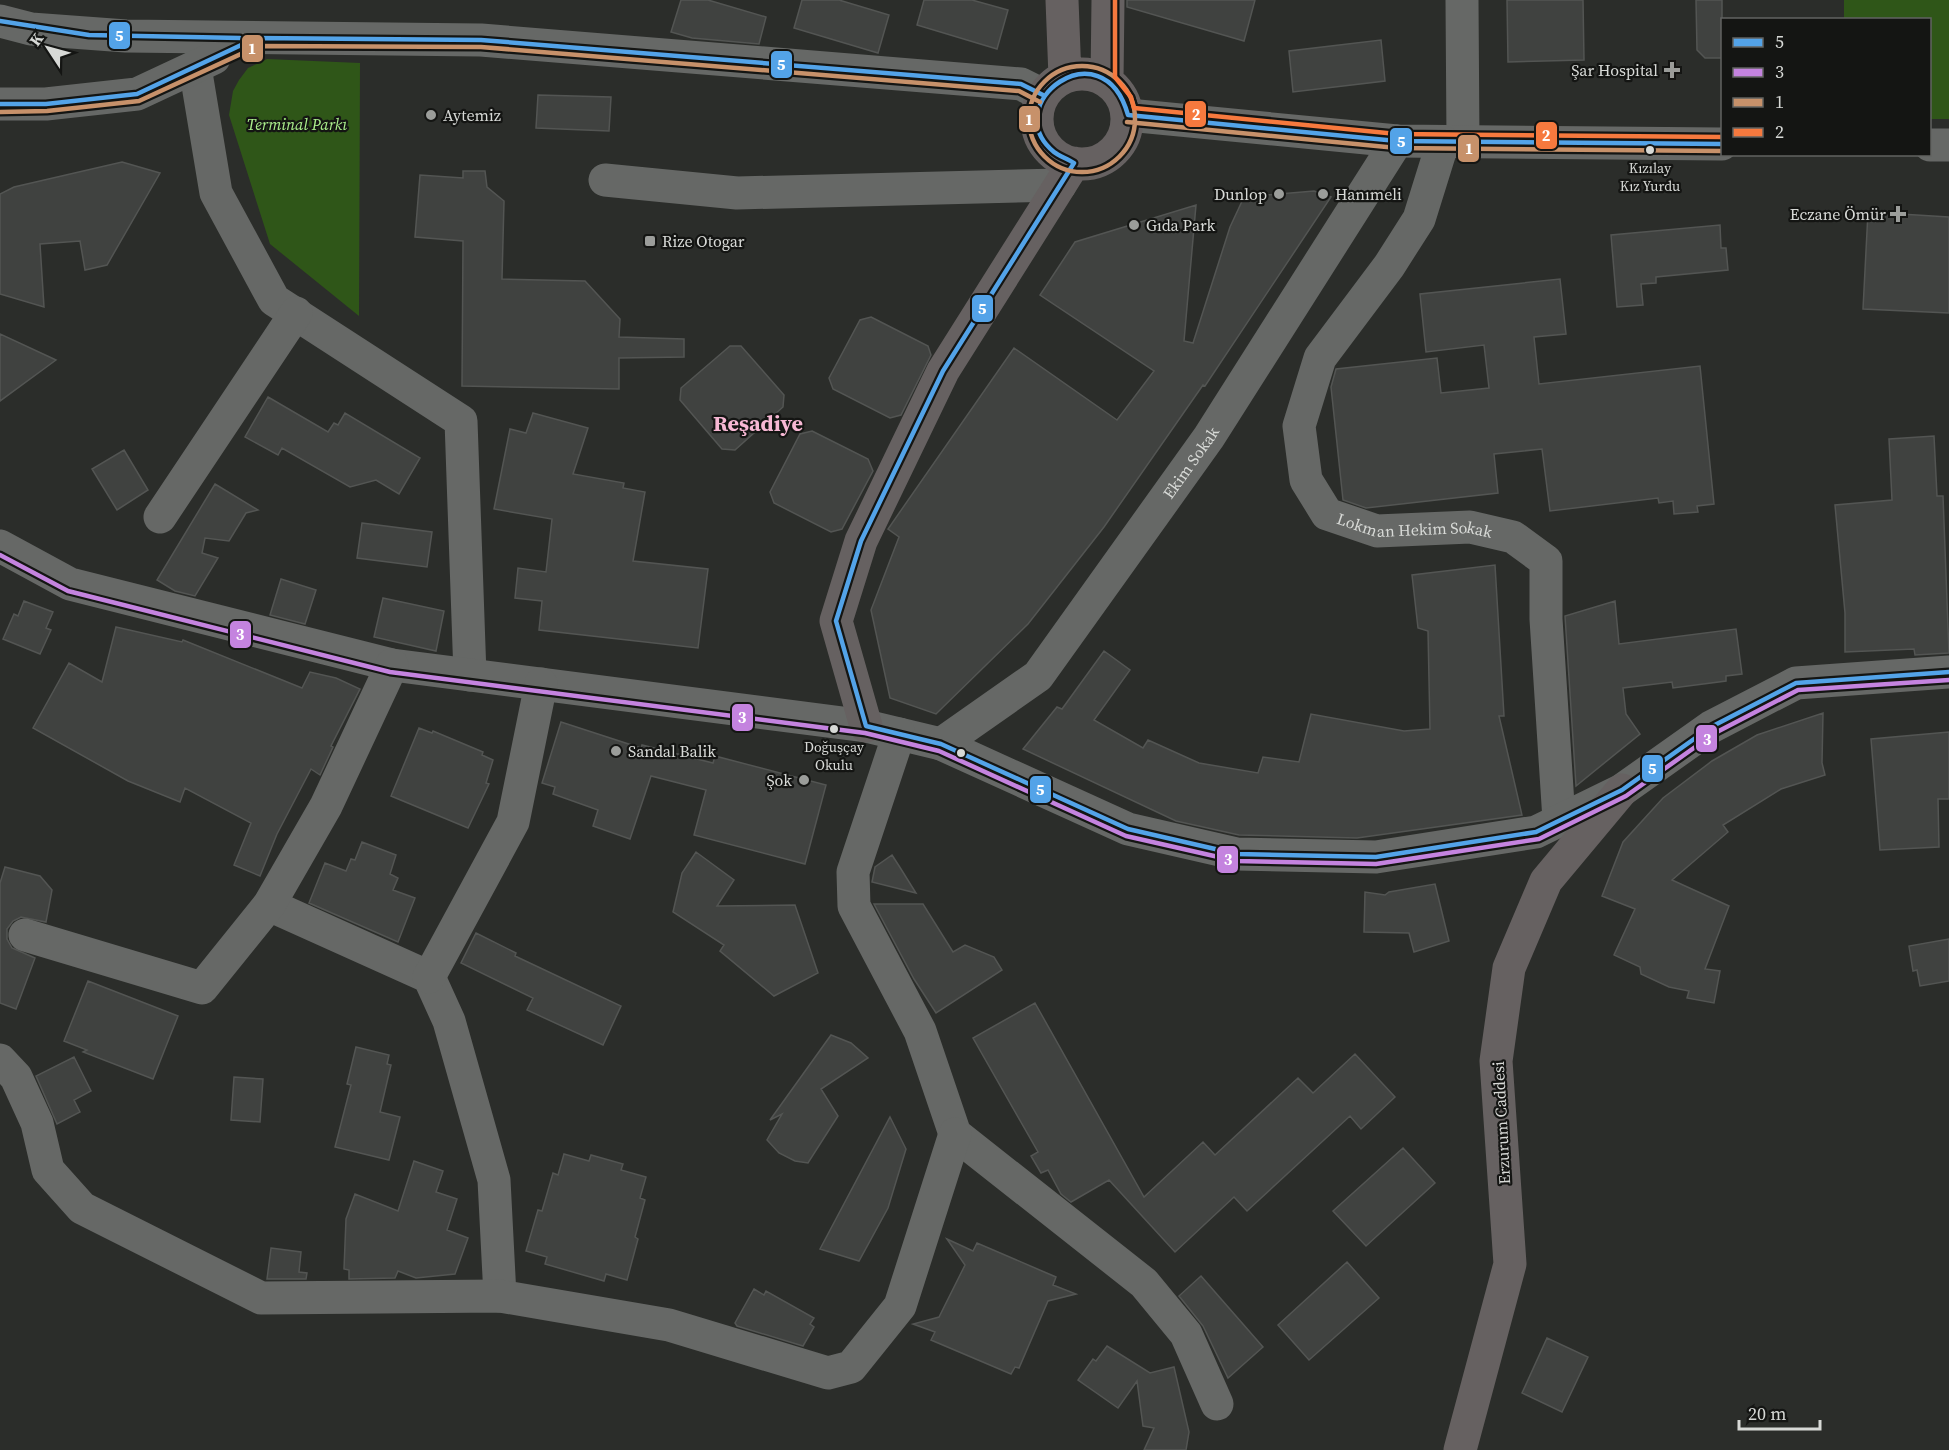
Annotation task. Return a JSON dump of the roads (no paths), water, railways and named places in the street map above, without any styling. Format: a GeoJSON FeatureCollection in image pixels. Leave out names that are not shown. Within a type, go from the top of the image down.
{"type":"FeatureCollection","features":[{"type":"Feature","properties":{"kind":"main road"},"geometry":{"type":"LineString","coordinates":[[1062,0],[1054,86],[1037,116],[1041,137],[1049,150],[1060,158],[1067,174]]}},
{"type":"Feature","properties":{"kind":"main road"},"geometry":{"type":"LineString","coordinates":[[1107,80],[1108,0]]}},
{"type":"Feature","properties":{"kind":"main road"},"geometry":{"type":"LineString","coordinates":[[866,726],[836,621],[861,541],[944,371],[1067,174],[1101,160],[1113,152],[1121,141],[1128,115],[1125,101],[1107,80],[1094,74],[1079,73],[1054,86]]}},
{"type":"Feature","properties":{"kind":"main road","name":"Erzurum Caddesi"},"geometry":{"type":"LineString","coordinates":[[1460,1450],[1510,1264],[1496,1061],[1509,968],[1546,881],[1622,790]]}},
{"type":"Feature","properties":{"kind":"street"},"geometry":{"type":"LineString","coordinates":[[1453,142],[1462,0]]}},
{"type":"Feature","properties":{"kind":"street"},"geometry":{"type":"LineString","coordinates":[[0,21],[31,29],[73,33],[256,38],[481,40],[1054,86]]}},
{"type":"Feature","properties":{"kind":"street"},"geometry":{"type":"LineString","coordinates":[[0,104],[46,104],[137,94],[256,38]]}},
{"type":"Feature","properties":{"kind":"street"},"geometry":{"type":"LineString","coordinates":[[195,67],[216,193],[274,300],[461,421],[470,675]]}},
{"type":"Feature","properties":{"kind":"street"},"geometry":{"type":"LineString","coordinates":[[1128,115],[1397,141],[1721,144]]}},
{"type":"Feature","properties":{"kind":"street","name":"Ekim Sokak"},"geometry":{"type":"LineString","coordinates":[[941,744],[1038,676],[1209,437],[1397,141]]}},
{"type":"Feature","properties":{"kind":"street","name":"Lokman Hekim Sokak"},"geometry":{"type":"LineString","coordinates":[[1453,142],[1419,219],[1389,266],[1320,358],[1299,426],[1306,480],[1328,514],[1367,528],[1377,531],[1470,527],[1514,537],[1546,561],[1546,619],[1559,820]]}},
{"type":"Feature","properties":{"kind":"street"},"geometry":{"type":"LineString","coordinates":[[1931,145],[1949,145]]}},
{"type":"Feature","properties":{"kind":"street"},"geometry":{"type":"LineString","coordinates":[[605,180],[737,194],[1067,174]]}},
{"type":"Feature","properties":{"kind":"street"},"geometry":{"type":"LineString","coordinates":[[160,517],[296,313]]}},
{"type":"Feature","properties":{"kind":"street"},"geometry":{"type":"LineString","coordinates":[[0,546],[70,584],[392,665],[866,726],[941,744],[1128,829],[1236,854],[1377,857],[1536,832],[1622,790],[1711,727],[1796,683],[1949,672]]}},
{"type":"Feature","properties":{"kind":"street"},"geometry":{"type":"LineString","coordinates":[[25,935],[202,987],[268,905],[326,806],[392,665]]}},
{"type":"Feature","properties":{"kind":"street"},"geometry":{"type":"LineString","coordinates":[[429,977],[513,822],[541,684]]}},
{"type":"Feature","properties":{"kind":"street"},"geometry":{"type":"LineString","coordinates":[[898,734],[853,872],[854,906],[920,1031],[954,1134],[1144,1283],[1186,1334],[1217,1404]]}},
{"type":"Feature","properties":{"kind":"street"},"geometry":{"type":"LineString","coordinates":[[268,905],[429,977],[449,1021],[494,1180],[500,1296]]}},
{"type":"Feature","properties":{"kind":"street"},"geometry":{"type":"LineString","coordinates":[[0,1060],[16,1077],[37,1123],[48,1170],[82,1208],[261,1298],[500,1296],[669,1325],[828,1373],[851,1367],[900,1306],[954,1134]]}},
{"type":"Feature","properties":{"kind":"place","name":"Şar Hospital"},"geometry":{"type":"Point","coordinates":[1672,70]}},
{"type":"Feature","properties":{"kind":"place","name":"Aytemiz"},"geometry":{"type":"Point","coordinates":[431,115]}},
{"type":"Feature","properties":{"kind":"place","name":"Kızılay Kız Yurdu"},"geometry":{"type":"Point","coordinates":[1650,150]}},
{"type":"Feature","properties":{"kind":"place","name":"Dunlop"},"geometry":{"type":"Point","coordinates":[1279,194]}},
{"type":"Feature","properties":{"kind":"place","name":"Hanımeli"},"geometry":{"type":"Point","coordinates":[1323,194]}},
{"type":"Feature","properties":{"kind":"place","name":"Eczane Ömür"},"geometry":{"type":"Point","coordinates":[1898,214]}},
{"type":"Feature","properties":{"kind":"place","name":"Gıda Park"},"geometry":{"type":"Point","coordinates":[1134,225]}},
{"type":"Feature","properties":{"kind":"place","name":"Rize Otogar"},"geometry":{"type":"Point","coordinates":[650,241]}},
{"type":"Feature","properties":{"kind":"place","name":"Doğuşçay Okulu"},"geometry":{"type":"Point","coordinates":[834,729]}},
{"type":"Feature","properties":{"kind":"place","name":"Sandal Balik"},"geometry":{"type":"Point","coordinates":[616,751]}},
{"type":"Feature","properties":{"kind":"place","name":"Şok"},"geometry":{"type":"Point","coordinates":[804,780]}},
{"type":"Feature","properties":{"kind":"district","name":"Reşadiye"},"geometry":{"type":"Point","coordinates":[758,423]}},
{"type":"Feature","properties":{"kind":"park label","name":"Terminal Parkı"},"geometry":{"type":"Point","coordinates":[297,124]}}]}
